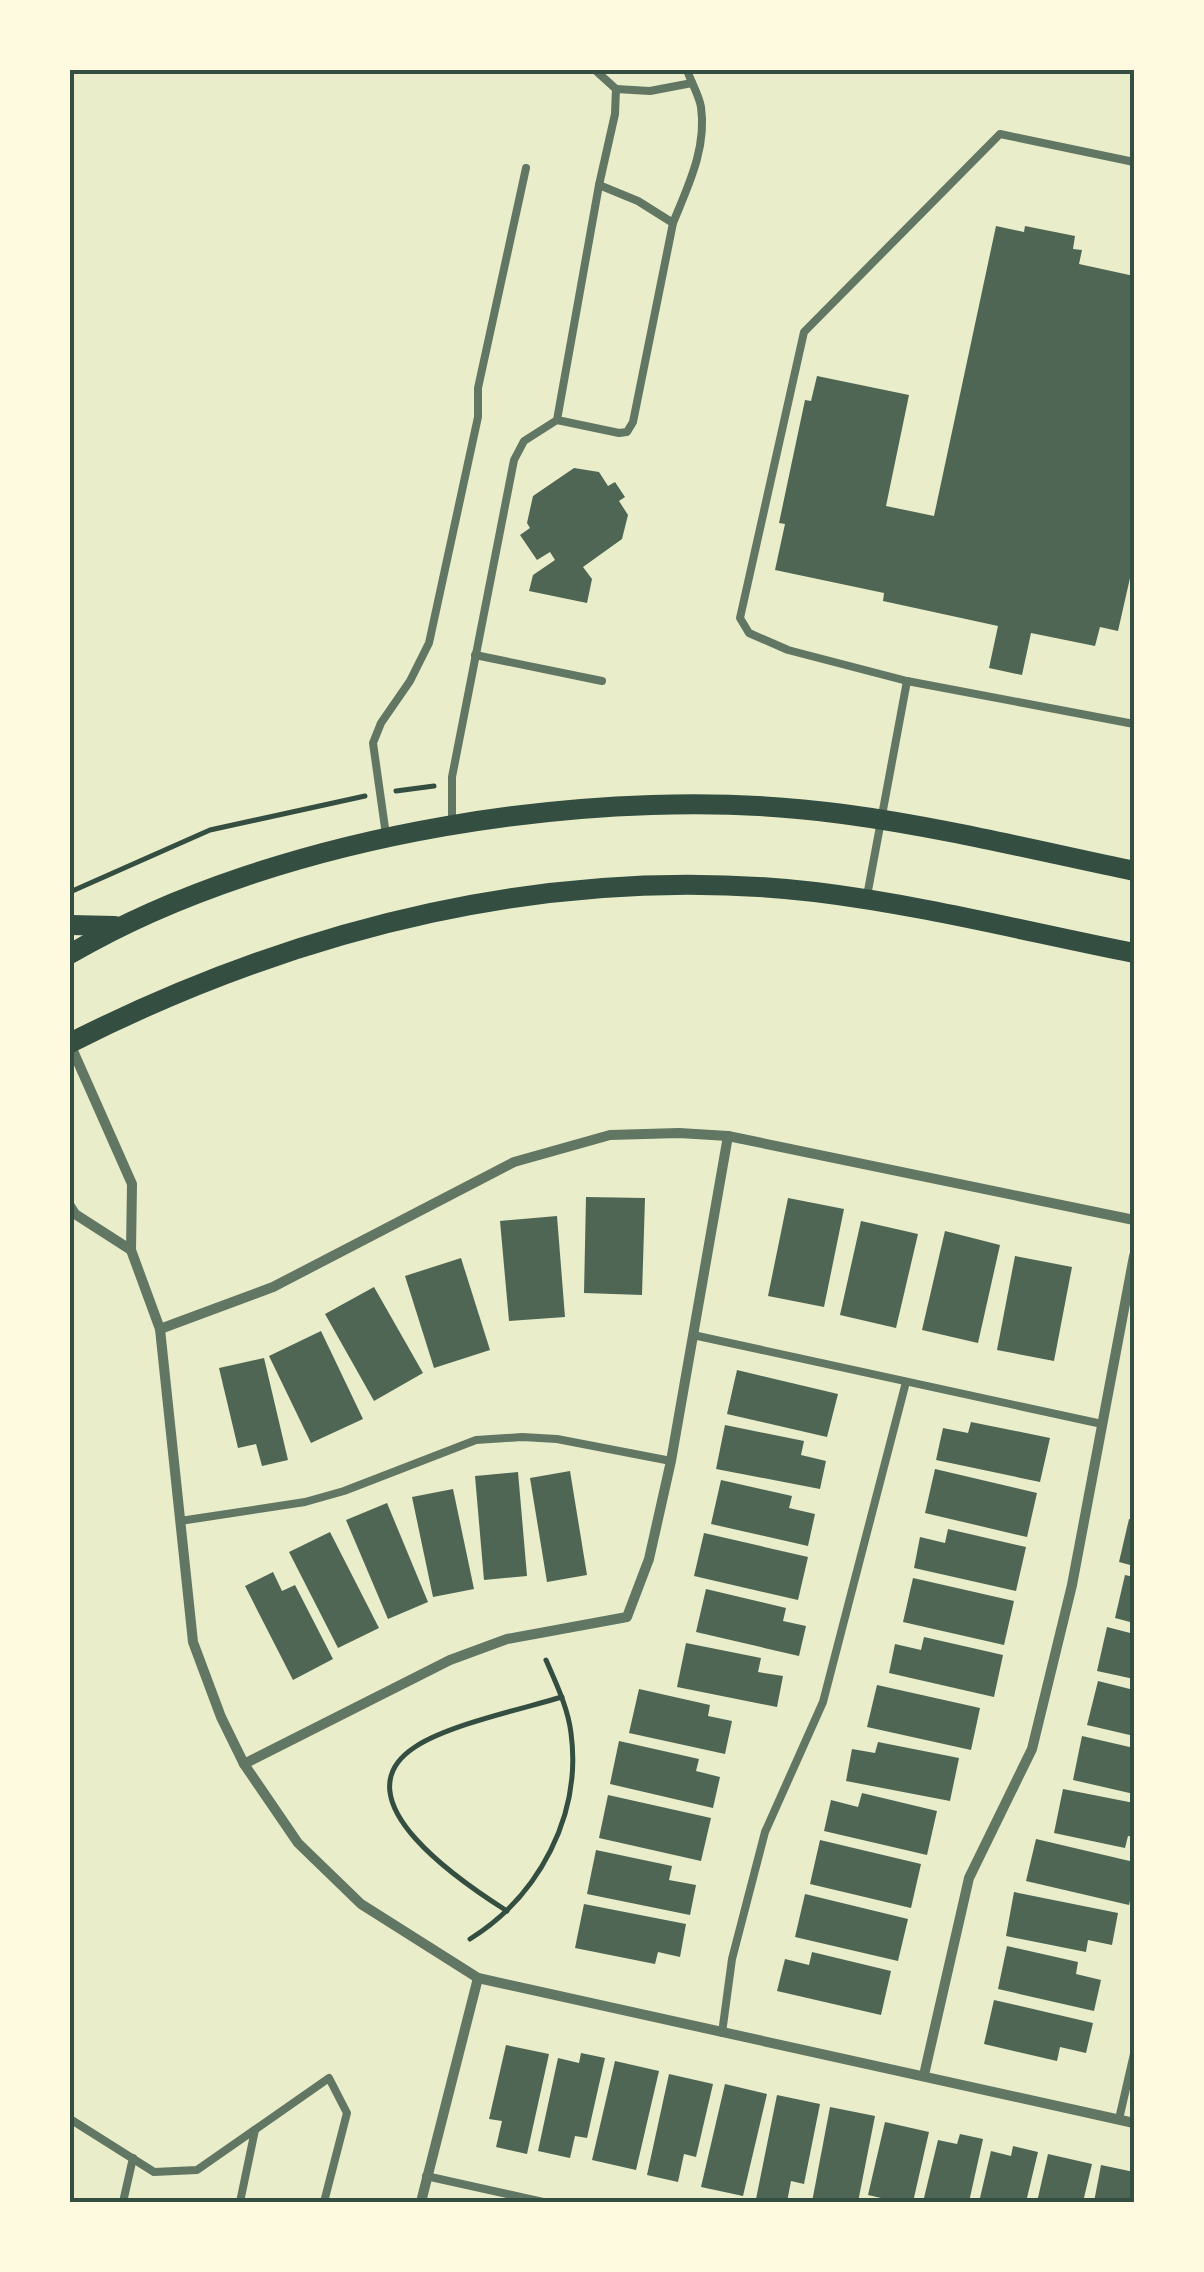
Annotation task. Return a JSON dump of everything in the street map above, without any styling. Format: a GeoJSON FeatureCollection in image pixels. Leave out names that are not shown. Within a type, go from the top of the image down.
{"type":"FeatureCollection","features":[{"type":"Feature","properties":{"kind":"main road"},"geometry":{"type":"LineString","coordinates":[[70,954],[117,926],[248,874],[452,826],[610,808],[794,809],[883,822],[1134,872]]}},
{"type":"Feature","properties":{"kind":"main road"},"geometry":{"type":"LineString","coordinates":[[70,1044],[121,1018],[297,948],[442,909],[538,894],[661,886],[812,892],[1134,953]]}},
{"type":"Feature","properties":{"kind":"main road"},"geometry":{"type":"LineString","coordinates":[[70,925],[117,926]]}},
{"type":"Feature","properties":{"kind":"street"},"geometry":{"type":"LineString","coordinates":[[70,1044],[132,1184],[131,1250],[160,1330],[194,1642],[221,1717],[244,1764],[298,1842],[361,1904],[478,1978],[1134,2123]]}},
{"type":"Feature","properties":{"kind":"street"},"geometry":{"type":"LineString","coordinates":[[160,1330],[274,1287],[514,1162],[610,1135],[728,1136],[1134,1220]]}},
{"type":"Feature","properties":{"kind":"street"},"geometry":{"type":"LineString","coordinates":[[244,1764],[450,1660],[507,1640],[627,1618],[649,1560],[671,1461],[728,1136]]}},
{"type":"Feature","properties":{"kind":"street"},"geometry":{"type":"LineString","coordinates":[[70,1206],[131,1250]]}},
{"type":"Feature","properties":{"kind":"street"},"geometry":{"type":"LineString","coordinates":[[924,2075],[969,1878],[1032,1749],[1072,1585],[1134,1256]]}},
{"type":"Feature","properties":{"kind":"street"},"geometry":{"type":"LineString","coordinates":[[421,2202],[478,1978]]}},
{"type":"Feature","properties":{"kind":"lane"},"geometry":{"type":"LineString","coordinates":[[595,70],[616,89],[650,91],[692,83]]}},
{"type":"Feature","properties":{"kind":"lane"},"geometry":{"type":"LineString","coordinates":[[452,826],[452,777],[514,460],[524,441],[557,420],[619,433],[627,432],[633,422],[674,223],[701,143],[701,105],[687,70]]}},
{"type":"Feature","properties":{"kind":"lane"},"geometry":{"type":"LineString","coordinates":[[557,420],[615,114],[616,89]]}},
{"type":"Feature","properties":{"kind":"lane"},"geometry":{"type":"LineString","coordinates":[[1134,162],[1000,134],[804,332],[740,618],[749,632],[788,650],[907,681],[1134,724]]}},
{"type":"Feature","properties":{"kind":"lane"},"geometry":{"type":"LineString","coordinates":[[387,840],[373,743],[428,642],[478,418],[478,388],[526,168]]}},
{"type":"Feature","properties":{"kind":"lane"},"geometry":{"type":"LineString","coordinates":[[600,185],[674,223]]}},
{"type":"Feature","properties":{"kind":"lane"},"geometry":{"type":"LineString","coordinates":[[475,655],[602,682]]}},
{"type":"Feature","properties":{"kind":"lane"},"geometry":{"type":"LineString","coordinates":[[866,900],[907,681]]}},
{"type":"Feature","properties":{"kind":"lane"},"geometry":{"type":"LineString","coordinates":[[693,1335],[1102,1424]]}},
{"type":"Feature","properties":{"kind":"lane"},"geometry":{"type":"LineString","coordinates":[[722,2034],[732,1960],[765,1832],[823,1702],[906,1382]]}},
{"type":"Feature","properties":{"kind":"lane"},"geometry":{"type":"LineString","coordinates":[[180,1521],[305,1502],[476,1440],[556,1440],[671,1461]]}},
{"type":"Feature","properties":{"kind":"lane"},"geometry":{"type":"LineString","coordinates":[[1119,2120],[1134,2054]]}},
{"type":"Feature","properties":{"kind":"lane"},"geometry":{"type":"LineString","coordinates":[[70,2119],[154,2172],[197,2170],[329,2078],[347,2113],[324,2202]]}},
{"type":"Feature","properties":{"kind":"lane"},"geometry":{"type":"LineString","coordinates":[[240,2202],[255,2130]]}},
{"type":"Feature","properties":{"kind":"lane"},"geometry":{"type":"LineString","coordinates":[[123,2202],[133,2158]]}},
{"type":"Feature","properties":{"kind":"lane"},"geometry":{"type":"LineString","coordinates":[[426,2176],[543,2202]]}},
{"type":"Feature","properties":{"kind":"path"},"geometry":{"type":"LineString","coordinates":[[401,790],[436,786]]}},
{"type":"Feature","properties":{"kind":"path"},"geometry":{"type":"LineString","coordinates":[[70,892],[210,830],[342,800]]}},
{"type":"Feature","properties":{"kind":"path"},"geometry":{"type":"LineString","coordinates":[[470,1939],[492,1925],[535,1879],[550,1852],[569,1800],[571,1732],[546,1660]]}},
{"type":"Feature","properties":{"kind":"path"},"geometry":{"type":"LineString","coordinates":[[507,1910],[433,1857],[393,1806],[390,1779],[397,1765],[418,1744],[562,1697]]}},
{"type":"Feature","properties":{"kind":"building"},"geometry":{"type":"Polygon","coordinates":[[[996,226],[1024,232],[1025,226],[1075,236],[1073,249],[1082,250],[1079,264],[1134,276],[1134,579],[1130,578],[1118,631],[1100,627],[1095,646],[1031,633],[1022,675],[989,668],[998,626],[883,601],[884,593],[775,570],[785,524],[779,523],[805,400],[811,401],[817,376],[909,395],[886,506],[934,516],[996,226]]]}},
{"type":"Feature","properties":{"kind":"building"},"geometry":{"type":"Polygon","coordinates":[[[574,468],[599,472],[608,486],[615,482],[625,497],[619,501],[628,515],[622,539],[583,567],[592,579],[587,603],[529,591],[533,575],[555,560],[550,552],[537,560],[520,535],[530,528],[527,523],[533,496],[574,468]]]}},
{"type":"Feature","properties":{"kind":"building"},"geometry":{"type":"Polygon","coordinates":[[[586,1197],[645,1198],[642,1295],[584,1293],[586,1197]]]}},
{"type":"Feature","properties":{"kind":"building"},"geometry":{"type":"Polygon","coordinates":[[[788,1198],[844,1209],[824,1307],[768,1296],[788,1198]]]}},
{"type":"Feature","properties":{"kind":"building"},"geometry":{"type":"Polygon","coordinates":[[[557,1216],[565,1317],[509,1321],[500,1221],[557,1216]]]}},
{"type":"Feature","properties":{"kind":"building"},"geometry":{"type":"Polygon","coordinates":[[[861,1221],[918,1234],[896,1328],[840,1315],[861,1221]]]}},
{"type":"Feature","properties":{"kind":"building"},"geometry":{"type":"Polygon","coordinates":[[[945,1231],[1000,1245],[978,1343],[922,1330],[945,1231]]]}},
{"type":"Feature","properties":{"kind":"building"},"geometry":{"type":"Polygon","coordinates":[[[1015,1256],[1072,1267],[1054,1361],[997,1350],[1015,1256]]]}},
{"type":"Feature","properties":{"kind":"building"},"geometry":{"type":"Polygon","coordinates":[[[461,1258],[490,1350],[434,1368],[405,1276],[461,1258]]]}},
{"type":"Feature","properties":{"kind":"building"},"geometry":{"type":"Polygon","coordinates":[[[374,1287],[423,1373],[374,1401],[325,1314],[374,1287]]]}},
{"type":"Feature","properties":{"kind":"building"},"geometry":{"type":"Polygon","coordinates":[[[321,1331],[363,1419],[311,1443],[269,1356],[321,1331]]]}},
{"type":"Feature","properties":{"kind":"building"},"geometry":{"type":"Polygon","coordinates":[[[264,1358],[288,1460],[262,1466],[256,1444],[238,1448],[219,1368],[264,1358]]]}},
{"type":"Feature","properties":{"kind":"building"},"geometry":{"type":"Polygon","coordinates":[[[737,1370],[838,1394],[827,1437],[727,1414],[737,1370]]]}},
{"type":"Feature","properties":{"kind":"building"},"geometry":{"type":"Polygon","coordinates":[[[971,1422],[1050,1438],[1040,1482],[936,1460],[943,1428],[968,1433],[971,1422]]]}},
{"type":"Feature","properties":{"kind":"building"},"geometry":{"type":"Polygon","coordinates":[[[725,1425],[804,1441],[801,1455],[826,1461],[820,1489],[716,1469],[725,1425]]]}},
{"type":"Feature","properties":{"kind":"building"},"geometry":{"type":"Polygon","coordinates":[[[935,1469],[1037,1493],[1027,1537],[925,1513],[935,1469]]]}},
{"type":"Feature","properties":{"kind":"building"},"geometry":{"type":"Polygon","coordinates":[[[570,1471],[587,1575],[547,1582],[530,1478],[570,1471]]]}},
{"type":"Feature","properties":{"kind":"building"},"geometry":{"type":"Polygon","coordinates":[[[518,1472],[527,1576],[484,1580],[475,1476],[518,1472]]]}},
{"type":"Feature","properties":{"kind":"building"},"geometry":{"type":"Polygon","coordinates":[[[721,1480],[792,1496],[789,1508],[815,1514],[808,1546],[711,1524],[721,1480]]]}},
{"type":"Feature","properties":{"kind":"building"},"geometry":{"type":"Polygon","coordinates":[[[453,1489],[474,1589],[433,1597],[412,1497],[453,1489]]]}},
{"type":"Feature","properties":{"kind":"building"},"geometry":{"type":"Polygon","coordinates":[[[387,1503],[428,1602],[388,1619],[346,1520],[387,1503]]]}},
{"type":"Feature","properties":{"kind":"building"},"geometry":{"type":"Polygon","coordinates":[[[1129,1519],[1134,1520],[1134,1566],[1119,1562],[1129,1519]]]}},
{"type":"Feature","properties":{"kind":"building"},"geometry":{"type":"Polygon","coordinates":[[[948,1529],[1026,1547],[1016,1591],[914,1568],[920,1537],[945,1543],[948,1529]]]}},
{"type":"Feature","properties":{"kind":"building"},"geometry":{"type":"Polygon","coordinates":[[[330,1532],[379,1628],[338,1648],[289,1552],[330,1532]]]}},
{"type":"Feature","properties":{"kind":"building"},"geometry":{"type":"Polygon","coordinates":[[[704,1533],[808,1557],[798,1600],[694,1576],[704,1533]]]}},
{"type":"Feature","properties":{"kind":"building"},"geometry":{"type":"Polygon","coordinates":[[[273,1572],[282,1591],[295,1585],[333,1659],[293,1680],[245,1586],[273,1572]]]}},
{"type":"Feature","properties":{"kind":"building"},"geometry":{"type":"Polygon","coordinates":[[[1125,1575],[1134,1577],[1134,1623],[1115,1618],[1125,1575]]]}},
{"type":"Feature","properties":{"kind":"building"},"geometry":{"type":"Polygon","coordinates":[[[913,1578],[1014,1601],[1004,1645],[903,1622],[913,1578]]]}},
{"type":"Feature","properties":{"kind":"building"},"geometry":{"type":"Polygon","coordinates":[[[706,1589],[786,1608],[783,1621],[806,1626],[799,1656],[696,1632],[706,1589]]]}},
{"type":"Feature","properties":{"kind":"building"},"geometry":{"type":"Polygon","coordinates":[[[1107,1627],[1134,1634],[1134,1679],[1097,1671],[1107,1627]]]}},
{"type":"Feature","properties":{"kind":"building"},"geometry":{"type":"Polygon","coordinates":[[[924,1637],[1003,1655],[994,1697],[889,1673],[895,1644],[921,1650],[924,1637]]]}},
{"type":"Feature","properties":{"kind":"building"},"geometry":{"type":"Polygon","coordinates":[[[686,1643],[761,1658],[758,1672],[783,1676],[777,1707],[677,1687],[686,1643]]]}},
{"type":"Feature","properties":{"kind":"building"},"geometry":{"type":"Polygon","coordinates":[[[1098,1681],[1134,1690],[1134,1736],[1087,1725],[1098,1681]]]}},
{"type":"Feature","properties":{"kind":"building"},"geometry":{"type":"Polygon","coordinates":[[[877,1685],[980,1708],[971,1750],[867,1727],[877,1685]]]}},
{"type":"Feature","properties":{"kind":"building"},"geometry":{"type":"Polygon","coordinates":[[[639,1689],[710,1705],[708,1716],[732,1721],[725,1754],[629,1733],[639,1689]]]}},
{"type":"Feature","properties":{"kind":"building"},"geometry":{"type":"Polygon","coordinates":[[[1082,1736],[1134,1748],[1134,1794],[1073,1780],[1082,1736]]]}},
{"type":"Feature","properties":{"kind":"building"},"geometry":{"type":"Polygon","coordinates":[[[619,1741],[699,1759],[696,1771],[720,1777],[713,1808],[610,1784],[619,1741]]]}},
{"type":"Feature","properties":{"kind":"building"},"geometry":{"type":"Polygon","coordinates":[[[878,1742],[959,1758],[950,1801],[846,1781],[852,1749],[875,1753],[878,1742]]]}},
{"type":"Feature","properties":{"kind":"building"},"geometry":{"type":"Polygon","coordinates":[[[1063,1789],[1134,1803],[1134,1837],[1128,1836],[1125,1848],[1054,1833],[1063,1789]]]}},
{"type":"Feature","properties":{"kind":"building"},"geometry":{"type":"Polygon","coordinates":[[[862,1793],[937,1811],[927,1855],[824,1831],[831,1800],[858,1807],[862,1793]]]}},
{"type":"Feature","properties":{"kind":"building"},"geometry":{"type":"Polygon","coordinates":[[[608,1795],[711,1818],[701,1861],[599,1838],[608,1795]]]}},
{"type":"Feature","properties":{"kind":"building"},"geometry":{"type":"Polygon","coordinates":[[[1036,1839],[1134,1862],[1129,1905],[1026,1881],[1036,1839]]]}},
{"type":"Feature","properties":{"kind":"building"},"geometry":{"type":"Polygon","coordinates":[[[820,1840],[921,1864],[911,1908],[810,1884],[820,1840]]]}},
{"type":"Feature","properties":{"kind":"building"},"geometry":{"type":"Polygon","coordinates":[[[596,1850],[672,1866],[669,1880],[696,1885],[690,1915],[587,1894],[596,1850]]]}},
{"type":"Feature","properties":{"kind":"building"},"geometry":{"type":"Polygon","coordinates":[[[1014,1892],[1118,1913],[1112,1945],[1088,1940],[1086,1952],[1006,1936],[1014,1892]]]}},
{"type":"Feature","properties":{"kind":"building"},"geometry":{"type":"Polygon","coordinates":[[[805,1894],[908,1919],[898,1961],[795,1937],[805,1894]]]}},
{"type":"Feature","properties":{"kind":"building"},"geometry":{"type":"Polygon","coordinates":[[[584,1904],[686,1924],[680,1957],[658,1952],[655,1964],[575,1948],[584,1904]]]}},
{"type":"Feature","properties":{"kind":"building"},"geometry":{"type":"Polygon","coordinates":[[[1007,1946],[1078,1962],[1076,1974],[1101,1980],[1094,2011],[998,1989],[1007,1946]]]}},
{"type":"Feature","properties":{"kind":"building"},"geometry":{"type":"Polygon","coordinates":[[[812,1952],[891,1971],[881,2015],[777,1991],[785,1959],[809,1965],[812,1952]]]}},
{"type":"Feature","properties":{"kind":"building"},"geometry":{"type":"Polygon","coordinates":[[[994,2000],[1093,2023],[1086,2053],[1060,2047],[1057,2061],[984,2044],[994,2000]]]}},
{"type":"Feature","properties":{"kind":"building"},"geometry":{"type":"Polygon","coordinates":[[[506,2045],[549,2054],[527,2154],[496,2147],[502,2121],[489,2119],[506,2045]]]}},
{"type":"Feature","properties":{"kind":"building"},"geometry":{"type":"Polygon","coordinates":[[[581,2053],[605,2058],[587,2138],[575,2136],[570,2158],[538,2151],[558,2058],[579,2063],[581,2053]]]}},
{"type":"Feature","properties":{"kind":"building"},"geometry":{"type":"Polygon","coordinates":[[[615,2061],[659,2071],[636,2170],[592,2160],[615,2061]]]}},
{"type":"Feature","properties":{"kind":"building"},"geometry":{"type":"Polygon","coordinates":[[[669,2074],[713,2084],[696,2157],[684,2154],[678,2182],[647,2175],[669,2074]]]}},
{"type":"Feature","properties":{"kind":"building"},"geometry":{"type":"Polygon","coordinates":[[[725,2084],[767,2094],[743,2196],[701,2187],[725,2084]]]}},
{"type":"Feature","properties":{"kind":"building"},"geometry":{"type":"Polygon","coordinates":[[[777,2095],[820,2104],[804,2184],[791,2181],[787,2202],[756,2199],[777,2095]]]}},
{"type":"Feature","properties":{"kind":"building"},"geometry":{"type":"Polygon","coordinates":[[[830,2107],[875,2116],[858,2202],[812,2202],[830,2107]]]}},
{"type":"Feature","properties":{"kind":"building"},"geometry":{"type":"Polygon","coordinates":[[[885,2122],[929,2132],[913,2202],[880,2202],[881,2198],[868,2195],[885,2122]]]}},
{"type":"Feature","properties":{"kind":"building"},"geometry":{"type":"Polygon","coordinates":[[[960,2134],[983,2139],[969,2202],[923,2202],[938,2140],[957,2144],[960,2134]]]}},
{"type":"Feature","properties":{"kind":"building"},"geometry":{"type":"Polygon","coordinates":[[[1013,2146],[1038,2152],[1026,2202],[979,2202],[991,2151],[1011,2156],[1013,2146]]]}},
{"type":"Feature","properties":{"kind":"building"},"geometry":{"type":"Polygon","coordinates":[[[1048,2154],[1092,2164],[1083,2202],[1037,2202],[1048,2154]]]}},
{"type":"Feature","properties":{"kind":"building"},"geometry":{"type":"Polygon","coordinates":[[[1101,2165],[1134,2172],[1134,2202],[1094,2202],[1101,2165]]]}}]}
